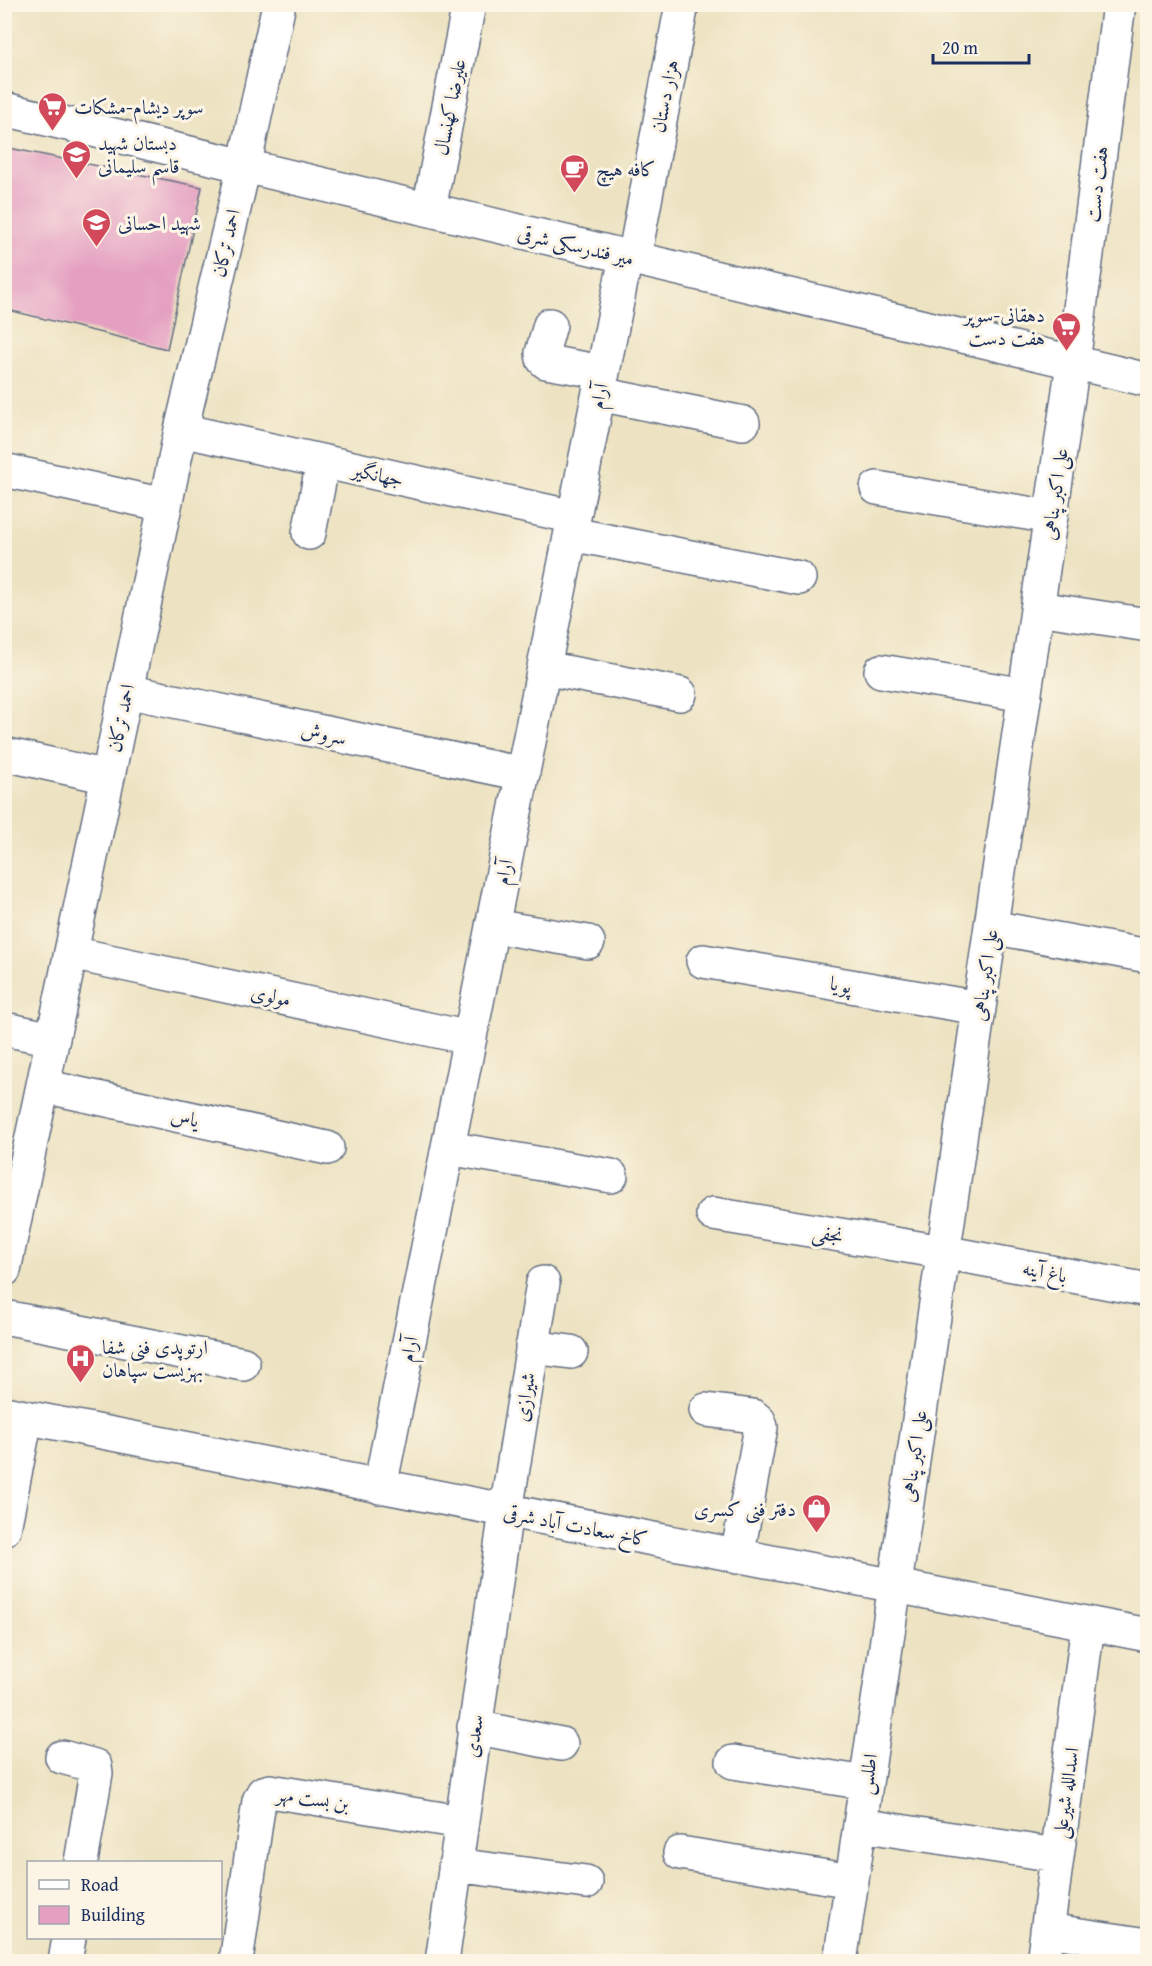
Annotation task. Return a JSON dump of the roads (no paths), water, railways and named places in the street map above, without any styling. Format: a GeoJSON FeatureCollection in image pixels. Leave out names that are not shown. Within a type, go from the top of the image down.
{"type":"FeatureCollection","features":[{"type":"Feature","properties":{"kind":"street","name":"احمد ترکان"},"geometry":{"type":"LineString","coordinates":[[4,1270],[14,1175],[43,1086],[181,430],[244,167],[279,4]]}},
{"type":"Feature","properties":{"kind":"street","name":"علیرضا کهنسال"},"geometry":{"type":"LineString","coordinates":[[429,209],[469,4]]}},
{"type":"Feature","properties":{"kind":"street","name":"هزار دستان"},"geometry":{"type":"LineString","coordinates":[[630,258],[682,4]]}},
{"type":"Feature","properties":{"kind":"street","name":"هفت دست"},"geometry":{"type":"LineString","coordinates":[[1073,363],[1119,4]]}},
{"type":"Feature","properties":{"kind":"street","name":"میر فندرسکی شرقی"},"geometry":{"type":"LineString","coordinates":[[4,109],[1148,380]]}},
{"type":"Feature","properties":{"kind":"street","name":"آرام"},"geometry":{"type":"LineString","coordinates":[[380,1487],[601,383],[630,258]]}},
{"type":"Feature","properties":{"kind":"street"},"geometry":{"type":"LineString","coordinates":[[550,325],[542,353],[546,362],[601,383],[743,423]]}},
{"type":"Feature","properties":{"kind":"street","name":"علی اکبر پناهی"},"geometry":{"type":"LineString","coordinates":[[894,1587],[1073,363]]}},
{"type":"Feature","properties":{"kind":"street","name":"جهانگیر"},"geometry":{"type":"LineString","coordinates":[[181,430],[323,462],[573,526],[799,578]]}},
{"type":"Feature","properties":{"kind":"street"},"geometry":{"type":"LineString","coordinates":[[309,533],[323,462]]}},
{"type":"Feature","properties":{"kind":"street"},"geometry":{"type":"LineString","coordinates":[[4,470],[165,506]]}},
{"type":"Feature","properties":{"kind":"street"},"geometry":{"type":"LineString","coordinates":[[877,488],[1051,517]]}},
{"type":"Feature","properties":{"kind":"street"},"geometry":{"type":"LineString","coordinates":[[1038,608],[1148,625]]}},
{"type":"Feature","properties":{"kind":"street"},"geometry":{"type":"LineString","coordinates":[[544,668],[680,694]]}},
{"type":"Feature","properties":{"kind":"street"},"geometry":{"type":"LineString","coordinates":[[880,671],[1025,695]]}},
{"type":"Feature","properties":{"kind":"street","name":"سروش"},"geometry":{"type":"LineString","coordinates":[[126,692],[523,774]]}},
{"type":"Feature","properties":{"kind":"street"},"geometry":{"type":"LineString","coordinates":[[4,754],[108,777]]}},
{"type":"Feature","properties":{"kind":"street"},"geometry":{"type":"LineString","coordinates":[[492,926],[588,942]]}},
{"type":"Feature","properties":{"kind":"street"},"geometry":{"type":"LineString","coordinates":[[991,927],[1148,956]]}},
{"type":"Feature","properties":{"kind":"street","name":"مولوی"},"geometry":{"type":"LineString","coordinates":[[71,953],[470,1038]]}},
{"type":"Feature","properties":{"kind":"street","name":"پویا"},"geometry":{"type":"LineString","coordinates":[[703,961],[979,1008]]}},
{"type":"Feature","properties":{"kind":"street"},"geometry":{"type":"LineString","coordinates":[[4,1029],[53,1039]]}},
{"type":"Feature","properties":{"kind":"street","name":"یاس"},"geometry":{"type":"LineString","coordinates":[[43,1086],[327,1148]]}},
{"type":"Feature","properties":{"kind":"street"},"geometry":{"type":"LineString","coordinates":[[448,1148],[611,1176]]}},
{"type":"Feature","properties":{"kind":"street","name":"نجفی"},"geometry":{"type":"LineString","coordinates":[[713,1214],[943,1252]]}},
{"type":"Feature","properties":{"kind":"street","name":"باغ آینه"},"geometry":{"type":"LineString","coordinates":[[943,1252],[1148,1290]]}},
{"type":"Feature","properties":{"kind":"street","name":"شیرازی"},"geometry":{"type":"LineString","coordinates":[[506,1511],[543,1283]]}},
{"type":"Feature","properties":{"kind":"street"},"geometry":{"type":"LineString","coordinates":[[4,1317],[243,1364]]}},
{"type":"Feature","properties":{"kind":"street"},"geometry":{"type":"LineString","coordinates":[[532,1347],[571,1352]]}},
{"type":"Feature","properties":{"kind":"street"},"geometry":{"type":"LineString","coordinates":[[706,1410],[753,1416],[759,1421],[761,1427],[737,1557]]}},
{"type":"Feature","properties":{"kind":"street"},"geometry":{"type":"LineString","coordinates":[[4,1530],[15,1415]]}},
{"type":"Feature","properties":{"kind":"street","name":"کاخ سعادت آباد شرقی"},"geometry":{"type":"LineString","coordinates":[[15,1415],[1148,1635]]}},
{"type":"Feature","properties":{"kind":"street","name":"سعدی"},"geometry":{"type":"LineString","coordinates":[[442,1962],[506,1511]]}},
{"type":"Feature","properties":{"kind":"street","name":"اطلس"},"geometry":{"type":"LineString","coordinates":[[840,1962],[894,1587]]}},
{"type":"Feature","properties":{"kind":"street","name":"اسدالله شیرعلی"},"geometry":{"type":"LineString","coordinates":[[1042,1962],[1088,1625]]}},
{"type":"Feature","properties":{"kind":"street"},"geometry":{"type":"LineString","coordinates":[[474,1727],[561,1744]]}},
{"type":"Feature","properties":{"kind":"street"},"geometry":{"type":"LineString","coordinates":[[62,1757],[94,1766],[96,1773],[81,1861]]}},
{"type":"Feature","properties":{"kind":"street"},"geometry":{"type":"LineString","coordinates":[[733,1762],[866,1783]]}},
{"type":"Feature","properties":{"kind":"street","name":"بن بست مهر"},"geometry":{"type":"LineString","coordinates":[[236,1962],[263,1793],[270,1791],[461,1822]]}},
{"type":"Feature","properties":{"kind":"street"},"geometry":{"type":"LineString","coordinates":[[860,1825],[1056,1855]]}},
{"type":"Feature","properties":{"kind":"street"},"geometry":{"type":"LineString","coordinates":[[680,1854],[852,1881]]}},
{"type":"Feature","properties":{"kind":"street"},"geometry":{"type":"LineString","coordinates":[[455,1865],[586,1882]]}},
{"type":"Feature","properties":{"kind":"street"},"geometry":{"type":"LineString","coordinates":[[1047,1930],[1148,1945]]}},
{"type":"Feature","properties":{"kind":"street"},"geometry":{"type":"LineString","coordinates":[[65,1962],[69,1939]]}},
{"type":"Feature","properties":{"kind":"place","name":"سوپر دیشام-مشکات"},"geometry":{"type":"Point","coordinates":[53,132]}},
{"type":"Feature","properties":{"kind":"place","name":"دبستان شهید قاسم سلیمانی"},"geometry":{"type":"Point","coordinates":[77,180]}},
{"type":"Feature","properties":{"kind":"place","name":"کافه هیچ"},"geometry":{"type":"Point","coordinates":[575,194]}},
{"type":"Feature","properties":{"kind":"place","name":"شهید احسانی"},"geometry":{"type":"Point","coordinates":[97,248]}},
{"type":"Feature","properties":{"kind":"place","name":"دهقانی-سوپر هفت دست"},"geometry":{"type":"Point","coordinates":[1066,352]}},
{"type":"Feature","properties":{"kind":"place","name":"ارتوپدی فنی شفا بهزیست سپاهان"},"geometry":{"type":"Point","coordinates":[81,1384]}},
{"type":"Feature","properties":{"kind":"place","name":"دفتر فنی کسری"},"geometry":{"type":"Point","coordinates":[817,1534]}}]}
